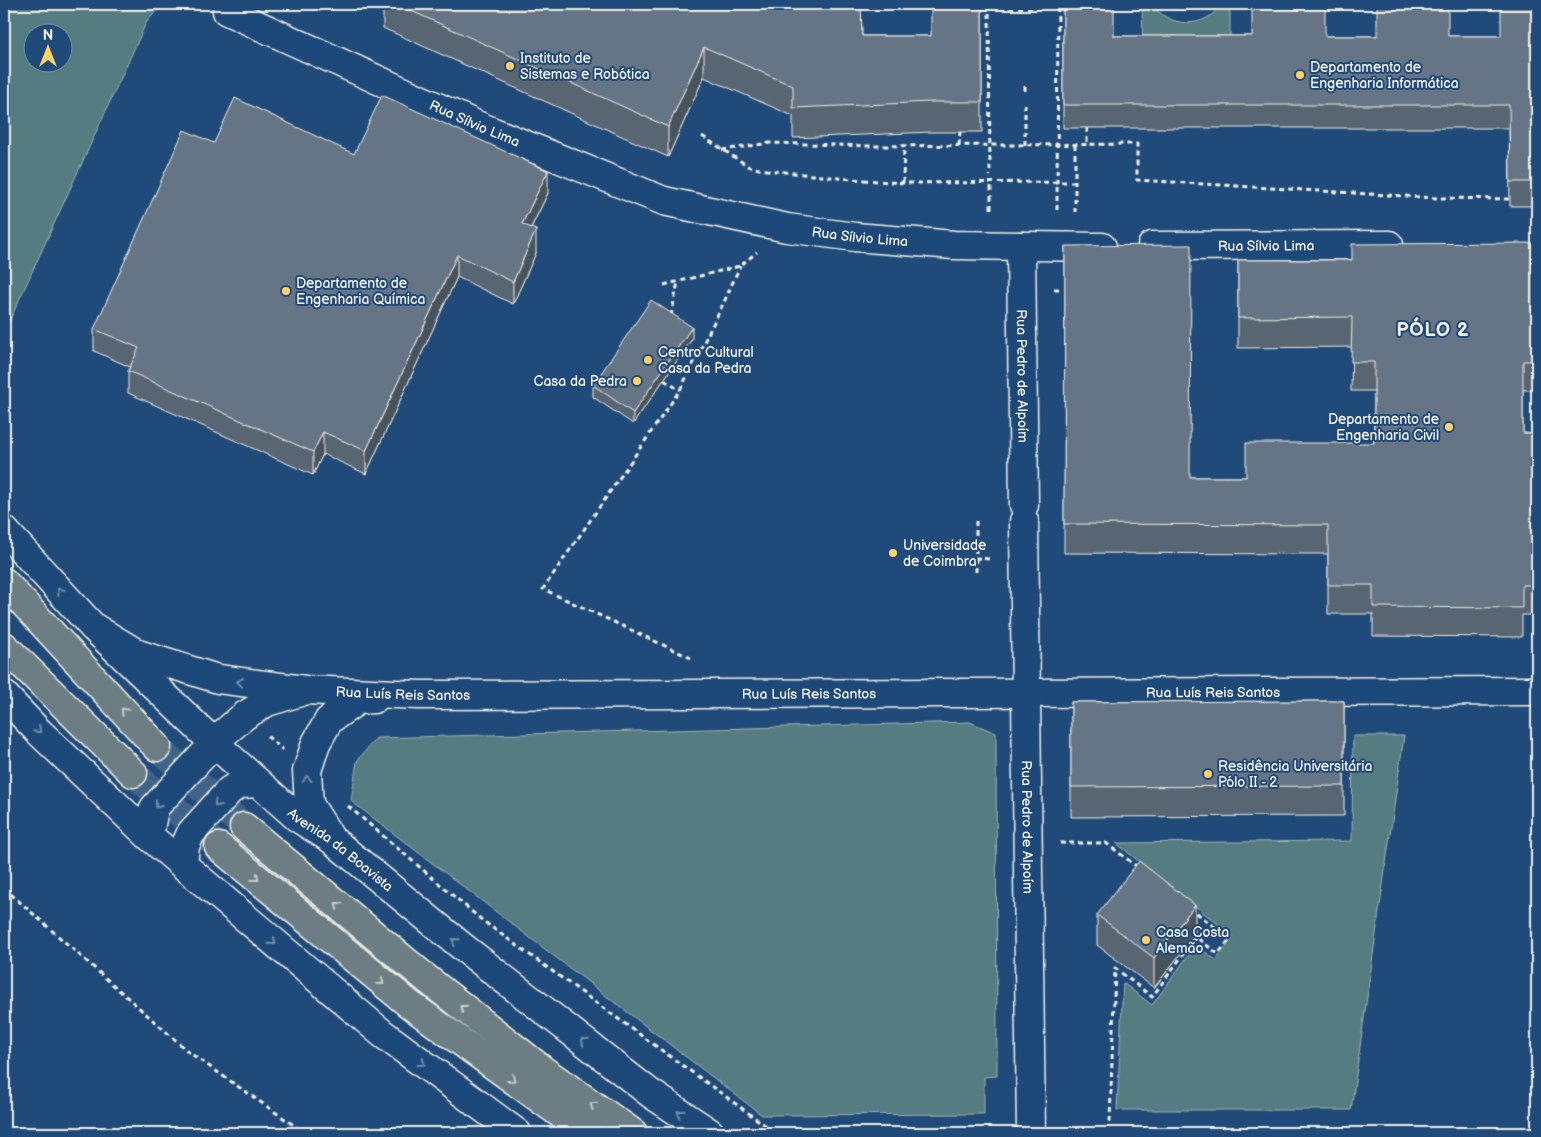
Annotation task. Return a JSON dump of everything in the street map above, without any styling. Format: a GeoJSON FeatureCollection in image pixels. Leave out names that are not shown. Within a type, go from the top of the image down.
{"type":"FeatureCollection","features":[{"type":"Feature","properties":{"kind":"highway"},"geometry":{"type":"LineString","coordinates":[[4,582],[157,747]]}},
{"type":"Feature","properties":{"kind":"highway"},"geometry":{"type":"LineString","coordinates":[[4,646],[133,773]]}},
{"type":"Feature","properties":{"kind":"highway"},"geometry":{"type":"LineString","coordinates":[[244,827],[427,979],[544,1071],[633,1133]]}},
{"type":"Feature","properties":{"kind":"highway"},"geometry":{"type":"LineString","coordinates":[[219,847],[409,1004],[587,1133]]}},
{"type":"Feature","properties":{"kind":"street","name":"Rua Sílvio Lima"},"geometry":{"type":"LineString","coordinates":[[227,11],[479,126],[664,201],[797,230],[954,245],[1413,245]]}},
{"type":"Feature","properties":{"kind":"street","name":"Rua Pedro de Alpoím"},"geometry":{"type":"LineString","coordinates":[[1021,246],[1030,1133]]}},
{"type":"Feature","properties":{"kind":"street","name":"Avenida da Boavista"},"geometry":{"type":"LineString","coordinates":[[4,530],[92,627],[214,743],[298,818],[331,839],[464,948],[650,1092],[710,1133]]}},
{"type":"Feature","properties":{"kind":"street","name":"Rua Luís Reis Santos"},"geometry":{"type":"LineString","coordinates":[[92,627],[138,654],[218,679],[305,690],[418,695],[1537,691]]}},
{"type":"Feature","properties":{"kind":"street"},"geometry":{"type":"LineString","coordinates":[[149,836],[154,808],[214,743],[244,716],[267,702],[305,690]]}},
{"type":"Feature","properties":{"kind":"street"},"geometry":{"type":"LineString","coordinates":[[4,695],[149,836],[183,865],[383,1034],[518,1133]]}},
{"type":"Feature","properties":{"kind":"street"},"geometry":{"type":"LineString","coordinates":[[331,839],[309,804],[306,771],[316,742],[329,720],[358,700],[418,695]]}},
{"type":"Feature","properties":{"kind":"street"},"geometry":{"type":"LineString","coordinates":[[183,865],[185,846],[191,833],[230,790],[241,784],[258,783]]}},
{"type":"Feature","properties":{"kind":"path"},"geometry":{"type":"LineString","coordinates":[[989,6],[990,176]]}},
{"type":"Feature","properties":{"kind":"path"},"geometry":{"type":"LineString","coordinates":[[982,8],[989,6],[1058,6],[1063,8]]}},
{"type":"Feature","properties":{"kind":"path"},"geometry":{"type":"LineString","coordinates":[[1057,210],[1058,6]]}},
{"type":"Feature","properties":{"kind":"path"},"geometry":{"type":"LineString","coordinates":[[1024,86],[1024,93]]}},
{"type":"Feature","properties":{"kind":"path"},"geometry":{"type":"LineString","coordinates":[[1025,104],[1025,145]]}},
{"type":"Feature","properties":{"kind":"path"},"geometry":{"type":"LineString","coordinates":[[1087,128],[1087,144]]}},
{"type":"Feature","properties":{"kind":"path"},"geometry":{"type":"LineString","coordinates":[[959,145],[960,132]]}},
{"type":"Feature","properties":{"kind":"path"},"geometry":{"type":"LineString","coordinates":[[702,136],[748,166],[759,170],[903,183],[1075,182]]}},
{"type":"Feature","properties":{"kind":"path"},"geometry":{"type":"LineString","coordinates":[[722,150],[770,143],[904,146],[1137,144],[1138,180],[1437,198],[1510,199]]}},
{"type":"Feature","properties":{"kind":"path"},"geometry":{"type":"LineString","coordinates":[[1075,144],[1075,210]]}},
{"type":"Feature","properties":{"kind":"path"},"geometry":{"type":"LineString","coordinates":[[903,183],[904,146]]}},
{"type":"Feature","properties":{"kind":"path"},"geometry":{"type":"LineString","coordinates":[[991,186],[991,210]]}},
{"type":"Feature","properties":{"kind":"path"},"geometry":{"type":"LineString","coordinates":[[664,286],[740,266],[680,390],[543,589],[691,658]]}},
{"type":"Feature","properties":{"kind":"path"},"geometry":{"type":"LineString","coordinates":[[670,324],[678,282]]}},
{"type":"Feature","properties":{"kind":"path"},"geometry":{"type":"LineString","coordinates":[[1054,289],[1059,289]]}},
{"type":"Feature","properties":{"kind":"path"},"geometry":{"type":"LineString","coordinates":[[664,380],[680,390]]}},
{"type":"Feature","properties":{"kind":"path"},"geometry":{"type":"LineString","coordinates":[[976,520],[976,572]]}},
{"type":"Feature","properties":{"kind":"path"},"geometry":{"type":"LineString","coordinates":[[976,558],[989,559]]}},
{"type":"Feature","properties":{"kind":"path"},"geometry":{"type":"LineString","coordinates":[[346,805],[483,921],[776,1133]]}},
{"type":"Feature","properties":{"kind":"path"},"geometry":{"type":"LineString","coordinates":[[1060,843],[1106,843],[1145,873]]}},
{"type":"Feature","properties":{"kind":"path"},"geometry":{"type":"LineString","coordinates":[[4,888],[190,1053],[305,1133]]}},
{"type":"Feature","properties":{"kind":"path"},"geometry":{"type":"LineString","coordinates":[[1110,1122],[1115,968],[1152,998],[1196,937],[1218,954],[1230,939],[1192,909]]}},
{"type":"Feature","properties":{"kind":"green space"},"geometry":{"type":"Polygon","coordinates":[[[4,4],[162,4],[146,23],[4,333],[4,4]]]}},
{"type":"Feature","properties":{"kind":"green space"},"geometry":{"type":"Polygon","coordinates":[[[1142,4],[1152,4],[1167,18],[1187,23],[1197,22],[1206,18],[1221,4],[1230,4],[1230,43],[1143,44],[1142,4]]]}},
{"type":"Feature","properties":{"kind":"green space"},"geometry":{"type":"Polygon","coordinates":[[[970,722],[996,733],[997,1076],[984,1077],[984,1114],[762,1115],[351,801],[357,761],[376,738],[970,722]]]}},
{"type":"Feature","properties":{"kind":"green space"},"geometry":{"type":"Polygon","coordinates":[[[1353,736],[1404,736],[1351,1110],[1117,1110],[1123,983],[1152,1005],[1196,945],[1216,960],[1234,937],[1116,843],[1352,841],[1353,736]]]}},
{"type":"Feature","properties":{"kind":"building"},"geometry":{"type":"Polygon","coordinates":[[[396,4],[861,4],[862,36],[931,36],[931,4],[982,4],[982,102],[932,102],[793,108],[793,86],[704,47],[668,127],[396,4]]]}},
{"type":"Feature","properties":{"kind":"building","name":"Departamento de Engenharia Informática"},"geometry":{"type":"Polygon","coordinates":[[[1063,4],[1114,4],[1114,36],[1252,36],[1252,4],[1325,4],[1325,36],[1377,36],[1377,4],[1448,4],[1448,36],[1501,36],[1501,4],[1537,4],[1537,182],[1510,182],[1509,105],[1063,105],[1063,4]]]}},
{"type":"Feature","properties":{"kind":"building","name":"Departamento de Engenharia Química"},"geometry":{"type":"Polygon","coordinates":[[[382,95],[548,171],[522,224],[536,230],[513,282],[457,255],[366,451],[323,432],[313,452],[128,371],[139,348],[94,329],[184,130],[214,143],[235,98],[354,154],[382,95]]]}},
{"type":"Feature","properties":{"kind":"building","name":"Departamento de Engenharia Civil"},"geometry":{"type":"Polygon","coordinates":[[[1537,243],[1537,361],[1523,361],[1523,433],[1537,434],[1537,585],[1522,585],[1522,608],[1373,607],[1373,585],[1328,585],[1328,525],[1064,524],[1065,246],[1191,245],[1190,477],[1246,477],[1246,443],[1374,443],[1374,362],[1351,362],[1352,317],[1238,318],[1238,260],[1352,260],[1352,244],[1537,243]]]}},
{"type":"Feature","properties":{"kind":"building","name":"Centro Cultural Casa da Pedra"},"geometry":{"type":"Polygon","coordinates":[[[651,300],[692,327],[633,413],[593,385],[651,300]]]}},
{"type":"Feature","properties":{"kind":"building","name":"Residência Universitária Pólo II - 2"},"geometry":{"type":"Polygon","coordinates":[[[1344,701],[1344,786],[1071,787],[1071,702],[1344,701]]]}},
{"type":"Feature","properties":{"kind":"building"},"geometry":{"type":"Polygon","coordinates":[[[1139,861],[1195,905],[1154,958],[1097,915],[1139,861]]]}},
{"type":"Feature","properties":{"kind":"tunnel"},"geometry":{"type":"LineString","coordinates":[[157,747],[244,827]]}},
{"type":"Feature","properties":{"kind":"tunnel"},"geometry":{"type":"LineString","coordinates":[[133,773],[219,847]]}},
{"type":"Feature","properties":{"kind":"place","name":"Instituto de Sistemas e Robótica"},"geometry":{"type":"Point","coordinates":[510,66]}},
{"type":"Feature","properties":{"kind":"place","name":"Departamento de Engenharia Informática"},"geometry":{"type":"Point","coordinates":[1300,75]}},
{"type":"Feature","properties":{"kind":"place","name":"Departamento de Engenharia Química"},"geometry":{"type":"Point","coordinates":[286,291]}},
{"type":"Feature","properties":{"kind":"place","name":"Centro Cultural Casa da Pedra"},"geometry":{"type":"Point","coordinates":[648,360]}},
{"type":"Feature","properties":{"kind":"place","name":"Casa da Pedra"},"geometry":{"type":"Point","coordinates":[637,381]}},
{"type":"Feature","properties":{"kind":"place","name":"Departamento de Engenharia Civil"},"geometry":{"type":"Point","coordinates":[1449,427]}},
{"type":"Feature","properties":{"kind":"place","name":"Universidade de Coimbra"},"geometry":{"type":"Point","coordinates":[893,553]}},
{"type":"Feature","properties":{"kind":"place","name":"Residência Universitária Pólo II - 2"},"geometry":{"type":"Point","coordinates":[1208,774]}},
{"type":"Feature","properties":{"kind":"place","name":"Casa Costa Alemão"},"geometry":{"type":"Point","coordinates":[1146,940]}},
{"type":"Feature","properties":{"kind":"district","name":"PÓLO 2"},"geometry":{"type":"Point","coordinates":[1433,329]}}]}
